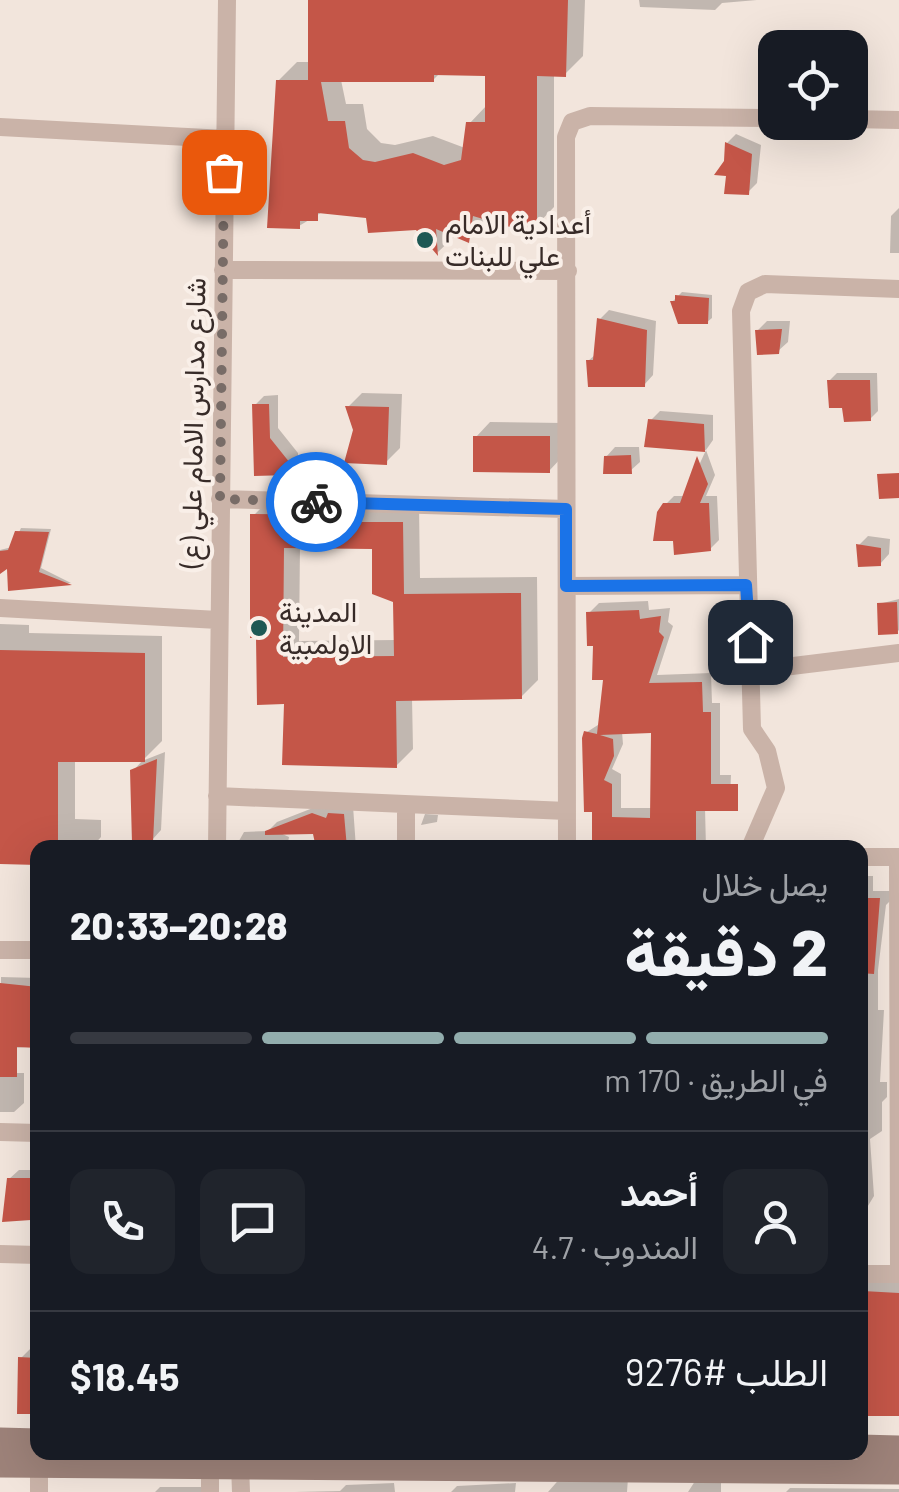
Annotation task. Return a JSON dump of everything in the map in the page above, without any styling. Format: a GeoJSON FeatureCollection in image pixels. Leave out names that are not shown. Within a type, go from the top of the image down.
{"type":"FeatureCollection","features":[{"type":"Feature","properties":{"kind":"street","name":"شارع مدارس الامام علي (ع)"},"geometry":{"type":"LineString","coordinates":[[217,840],[227,0]]}},
{"type":"Feature","properties":{"kind":"street"},"geometry":{"type":"LineString","coordinates":[[567,840],[566,136],[572,122],[590,116],[758,118]]}},
{"type":"Feature","properties":{"kind":"street"},"geometry":{"type":"LineString","coordinates":[[868,119],[899,120]]}},
{"type":"Feature","properties":{"kind":"street"},"geometry":{"type":"LineString","coordinates":[[0,126],[225,139]]}},
{"type":"Feature","properties":{"kind":"street"},"geometry":{"type":"LineString","coordinates":[[223,270],[568,271]]}},
{"type":"Feature","properties":{"kind":"street"},"geometry":{"type":"LineString","coordinates":[[753,840],[776,788],[767,751],[752,729],[741,310],[748,292],[765,284],[899,289]]}},
{"type":"Feature","properties":{"kind":"street"},"geometry":{"type":"LineString","coordinates":[[220,499],[566,509]]}},
{"type":"Feature","properties":{"kind":"street"},"geometry":{"type":"LineString","coordinates":[[566,586],[746,585]]}},
{"type":"Feature","properties":{"kind":"street"},"geometry":{"type":"LineString","coordinates":[[0,608],[218,620]]}},
{"type":"Feature","properties":{"kind":"street"},"geometry":{"type":"LineString","coordinates":[[752,671],[899,653]]}},
{"type":"Feature","properties":{"kind":"street"},"geometry":{"type":"LineString","coordinates":[[217,796],[567,812]]}},
{"type":"Feature","properties":{"kind":"street"},"geometry":{"type":"LineString","coordinates":[[406,806],[406,840]]}},
{"type":"Feature","properties":{"kind":"street"},"geometry":{"type":"LineString","coordinates":[[868,856],[898,857],[899,1273],[868,1274]]}},
{"type":"Feature","properties":{"kind":"street"},"geometry":{"type":"LineString","coordinates":[[0,950],[30,950]]}},
{"type":"Feature","properties":{"kind":"street"},"geometry":{"type":"LineString","coordinates":[[0,1132],[30,1132]]}},
{"type":"Feature","properties":{"kind":"street"},"geometry":{"type":"LineString","coordinates":[[0,1254],[30,1255]]}},
{"type":"Feature","properties":{"kind":"street"},"geometry":{"type":"LineString","coordinates":[[0,1440],[30,1449]]}},
{"type":"Feature","properties":{"kind":"street"},"geometry":{"type":"LineString","coordinates":[[868,1447],[899,1448]]}},
{"type":"Feature","properties":{"kind":"street"},"geometry":{"type":"LineString","coordinates":[[0,1465],[30,1455]]}},
{"type":"Feature","properties":{"kind":"street"},"geometry":{"type":"LineString","coordinates":[[38,1460],[40,1492]]}},
{"type":"Feature","properties":{"kind":"street"},"geometry":{"type":"LineString","coordinates":[[87,1460],[210,1480],[240,1466],[662,1460],[746,1480],[899,1472]]}},
{"type":"Feature","properties":{"kind":"street"},"geometry":{"type":"LineString","coordinates":[[240,1466],[241,1492]]}},
{"type":"Feature","properties":{"kind":"building"},"geometry":{"type":"Polygon","coordinates":[[[308,0],[568,0],[566,77],[537,76],[537,228],[513,228],[473,216],[469,243],[436,229],[438,256],[416,230],[368,233],[366,218],[318,213],[318,221],[300,221],[300,229],[267,228],[276,80],[308,80],[308,0]],[[434,75],[434,82],[321,82],[328,121],[345,121],[349,148],[363,160],[375,162],[413,153],[444,165],[461,160],[466,122],[485,122],[485,76],[434,75]]]}},
{"type":"Feature","properties":{"kind":"building"},"geometry":{"type":"Polygon","coordinates":[[[725,142],[752,154],[749,195],[724,194],[726,176],[714,175],[724,161],[725,142]]]}},
{"type":"Feature","properties":{"kind":"building"},"geometry":{"type":"Polygon","coordinates":[[[675,295],[709,298],[708,324],[678,324],[670,301],[675,301],[675,295]]]}},
{"type":"Feature","properties":{"kind":"building"},"geometry":{"type":"Polygon","coordinates":[[[597,318],[647,330],[645,387],[588,387],[586,360],[593,360],[597,318]]]}},
{"type":"Feature","properties":{"kind":"building"},"geometry":{"type":"Polygon","coordinates":[[[782,329],[779,354],[757,355],[755,330],[782,329]]]}},
{"type":"Feature","properties":{"kind":"building"},"geometry":{"type":"Polygon","coordinates":[[[827,380],[870,380],[871,421],[844,422],[842,408],[829,408],[827,380]]]}},
{"type":"Feature","properties":{"kind":"building"},"geometry":{"type":"Polygon","coordinates":[[[252,404],[269,404],[270,438],[290,463],[290,475],[254,476],[252,404]]]}},
{"type":"Feature","properties":{"kind":"building"},"geometry":{"type":"Polygon","coordinates":[[[345,406],[389,407],[387,465],[344,463],[353,430],[345,406]]]}},
{"type":"Feature","properties":{"kind":"building"},"geometry":{"type":"Polygon","coordinates":[[[648,419],[704,424],[705,452],[644,447],[648,419]]]}},
{"type":"Feature","properties":{"kind":"building"},"geometry":{"type":"Polygon","coordinates":[[[473,436],[550,436],[550,473],[473,472],[473,436]]]}},
{"type":"Feature","properties":{"kind":"building"},"geometry":{"type":"Polygon","coordinates":[[[631,455],[632,474],[603,474],[604,456],[631,455]]]}},
{"type":"Feature","properties":{"kind":"building"},"geometry":{"type":"Polygon","coordinates":[[[697,456],[708,484],[700,503],[709,503],[711,551],[674,555],[673,541],[653,541],[657,512],[663,503],[680,503],[697,456]]]}},
{"type":"Feature","properties":{"kind":"building"},"geometry":{"type":"Polygon","coordinates":[[[899,473],[899,498],[879,499],[877,474],[899,473]]]}},
{"type":"Feature","properties":{"kind":"building"},"geometry":{"type":"Polygon","coordinates":[[[250,514],[347,515],[347,522],[403,522],[404,594],[521,593],[522,699],[396,701],[397,768],[282,765],[284,704],[257,705],[256,638],[250,638],[250,514]],[[284,548],[283,657],[394,656],[393,602],[372,594],[372,549],[284,548]]]}},
{"type":"Feature","properties":{"kind":"building"},"geometry":{"type":"Polygon","coordinates":[[[15,531],[49,532],[39,572],[72,585],[8,591],[7,569],[0,574],[0,551],[8,550],[15,531]]]}},
{"type":"Feature","properties":{"kind":"building"},"geometry":{"type":"Polygon","coordinates":[[[856,544],[881,548],[881,566],[858,567],[856,544]]]}},
{"type":"Feature","properties":{"kind":"building"},"geometry":{"type":"Polygon","coordinates":[[[897,602],[898,634],[878,635],[877,603],[897,602]]]}},
{"type":"Feature","properties":{"kind":"building"},"geometry":{"type":"Polygon","coordinates":[[[639,610],[640,619],[661,616],[659,632],[664,637],[649,683],[702,682],[703,712],[711,712],[711,784],[738,784],[738,811],[696,811],[696,840],[592,840],[592,812],[584,812],[582,738],[584,731],[597,734],[603,680],[592,680],[593,646],[587,646],[586,612],[639,610]],[[651,733],[600,735],[613,739],[614,756],[604,780],[612,784],[612,817],[650,818],[651,733]]]}},
{"type":"Feature","properties":{"kind":"building"},"geometry":{"type":"Polygon","coordinates":[[[0,650],[145,653],[145,762],[58,762],[58,840],[30,840],[30,865],[0,864],[0,650]]]}},
{"type":"Feature","properties":{"kind":"building"},"geometry":{"type":"Polygon","coordinates":[[[157,759],[153,840],[132,840],[130,770],[157,759]]]}},
{"type":"Feature","properties":{"kind":"building"},"geometry":{"type":"Polygon","coordinates":[[[312,813],[326,818],[328,813],[344,814],[346,840],[314,840],[313,834],[265,835],[265,831],[312,813]]]}},
{"type":"Feature","properties":{"kind":"building"},"geometry":{"type":"Polygon","coordinates":[[[868,898],[880,898],[874,974],[868,974],[868,898]]]}},
{"type":"Feature","properties":{"kind":"building"},"geometry":{"type":"Polygon","coordinates":[[[0,983],[30,986],[30,1048],[17,1047],[17,1077],[0,1077],[0,983]]]}},
{"type":"Feature","properties":{"kind":"building"},"geometry":{"type":"Polygon","coordinates":[[[7,1178],[30,1178],[30,1220],[2,1222],[7,1178]]]}},
{"type":"Feature","properties":{"kind":"building"},"geometry":{"type":"Polygon","coordinates":[[[868,1291],[899,1293],[899,1416],[868,1416],[868,1291]]]}},
{"type":"Feature","properties":{"kind":"building"},"geometry":{"type":"Polygon","coordinates":[[[18,1357],[30,1358],[30,1414],[17,1414],[18,1357]]]}},
{"type":"Feature","properties":{"kind":"way so far"},"geometry":{"type":"LineString","coordinates":[[224,172],[220,499],[316,502]]}},
{"type":"Feature","properties":{"kind":"place","name":"أعدادية الامام علي للبنات"},"geometry":{"type":"Point","coordinates":[425,240]}},
{"type":"Feature","properties":{"kind":"place","name":"المدينة الاولمبية"},"geometry":{"type":"Point","coordinates":[259,628]}},
{"type":"Feature","properties":{"kind":"route"},"geometry":{"type":"LineString","coordinates":[[316,502],[566,509],[566,586],[746,585],[750,642]]}}]}
